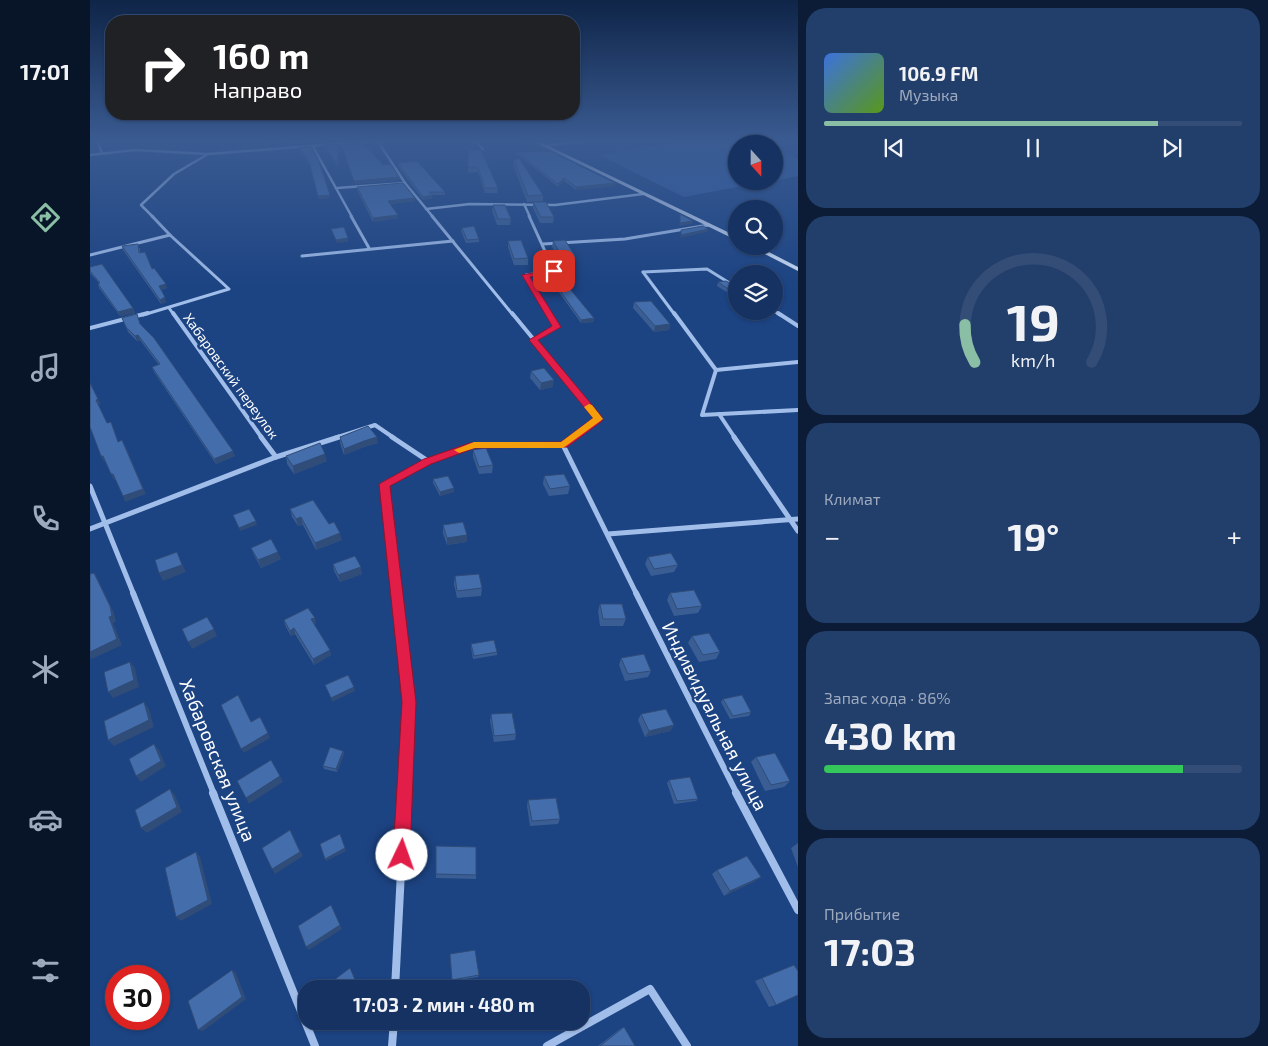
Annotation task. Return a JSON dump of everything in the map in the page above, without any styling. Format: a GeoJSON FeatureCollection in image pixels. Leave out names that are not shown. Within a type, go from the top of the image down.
{"type":"FeatureCollection","features":[{"type":"Feature","properties":{"kind":"street"},"geometry":{"type":"LineString","coordinates":[[90,328],[169,308],[229,288],[170,235],[141,205],[158,189]]}},
{"type":"Feature","properties":{"kind":"street"},"geometry":{"type":"LineString","coordinates":[[337,189],[369,248]]}},
{"type":"Feature","properties":{"kind":"street"},"geometry":{"type":"LineString","coordinates":[[395,980],[409,702],[384,484],[428,461],[474,445],[563,445],[599,419],[410,189]]}},
{"type":"Feature","properties":{"kind":"street"},"geometry":{"type":"LineString","coordinates":[[632,189],[728,234]]}},
{"type":"Feature","properties":{"kind":"street"},"geometry":{"type":"LineString","coordinates":[[426,209],[470,204],[580,203],[643,194]]}},
{"type":"Feature","properties":{"kind":"street"},"geometry":{"type":"LineString","coordinates":[[524,204],[554,271],[526,275],[557,327],[534,340]]}},
{"type":"Feature","properties":{"kind":"street"},"geometry":{"type":"LineString","coordinates":[[543,244],[625,239],[709,225]]}},
{"type":"Feature","properties":{"kind":"street"},"geometry":{"type":"LineString","coordinates":[[90,256],[170,235]]}},
{"type":"Feature","properties":{"kind":"street"},"geometry":{"type":"LineString","coordinates":[[302,256],[453,241]]}},
{"type":"Feature","properties":{"kind":"street"},"geometry":{"type":"LineString","coordinates":[[770,255],[798,269]]}},
{"type":"Feature","properties":{"kind":"street"},"geometry":{"type":"LineString","coordinates":[[716,370],[643,272],[708,269],[728,282]]}},
{"type":"Feature","properties":{"kind":"street","name":"Хабаровский переулок"},"geometry":{"type":"LineString","coordinates":[[169,308],[276,457]]}},
{"type":"Feature","properties":{"kind":"street"},"geometry":{"type":"LineString","coordinates":[[783,317],[798,326]]}},
{"type":"Feature","properties":{"kind":"street"},"geometry":{"type":"LineString","coordinates":[[716,370],[798,362]]}},
{"type":"Feature","properties":{"kind":"street"},"geometry":{"type":"LineString","coordinates":[[716,370],[702,415],[798,410]]}},
{"type":"Feature","properties":{"kind":"street"},"geometry":{"type":"LineString","coordinates":[[719,414],[798,531]]}},
{"type":"Feature","properties":{"kind":"street"},"geometry":{"type":"LineString","coordinates":[[90,529],[276,457],[375,425],[428,461]]}},
{"type":"Feature","properties":{"kind":"street","name":"Индивидуальная улица"},"geometry":{"type":"LineString","coordinates":[[563,445],[712,747],[798,910]]}},
{"type":"Feature","properties":{"kind":"street","name":"Хабаровская улица"},"geometry":{"type":"LineString","coordinates":[[90,486],[316,1046]]}},
{"type":"Feature","properties":{"kind":"street"},"geometry":{"type":"LineString","coordinates":[[608,534],[798,519]]}},
{"type":"Feature","properties":{"kind":"street"},"geometry":{"type":"LineString","coordinates":[[547,1046],[650,989],[687,1046]]}},
{"type":"Feature","properties":{"kind":"street"},"geometry":{"type":"LineString","coordinates":[[392,1046],[393,1030]]}},
{"type":"Feature","properties":{"kind":"shaded area"},"geometry":{"type":"Polygon","coordinates":[[[667,189],[728,189],[684,197],[667,189]]]}},
{"type":"Feature","properties":{"kind":"building"},"geometry":{"type":"Polygon","coordinates":[[[316,189],[328,189],[330,195],[318,196],[316,189]]]}},
{"type":"Feature","properties":{"kind":"building"},"geometry":{"type":"Polygon","coordinates":[[[358,189],[408,189],[415,198],[388,201],[398,215],[373,218],[358,189]]]}},
{"type":"Feature","properties":{"kind":"building"},"geometry":{"type":"Polygon","coordinates":[[[417,189],[442,189],[445,192],[429,192],[433,195],[423,197],[417,189]]]}},
{"type":"Feature","properties":{"kind":"building"},"geometry":{"type":"Polygon","coordinates":[[[525,189],[539,189],[543,195],[528,196],[525,189]]]}},
{"type":"Feature","properties":{"kind":"building"},"geometry":{"type":"Polygon","coordinates":[[[533,202],[546,202],[554,217],[541,217],[533,202]]]}},
{"type":"Feature","properties":{"kind":"building"},"geometry":{"type":"Polygon","coordinates":[[[493,205],[505,205],[511,219],[498,219],[493,205]]]}},
{"type":"Feature","properties":{"kind":"building"},"geometry":{"type":"Polygon","coordinates":[[[680,214],[693,221],[680,223],[680,214]]]}},
{"type":"Feature","properties":{"kind":"building"},"geometry":{"type":"Polygon","coordinates":[[[474,226],[479,239],[467,240],[462,228],[474,226]]]}},
{"type":"Feature","properties":{"kind":"building"},"geometry":{"type":"Polygon","coordinates":[[[703,226],[708,229],[681,235],[681,230],[703,226]]]}},
{"type":"Feature","properties":{"kind":"building"},"geometry":{"type":"Polygon","coordinates":[[[344,227],[348,238],[336,240],[331,229],[344,227]]]}},
{"type":"Feature","properties":{"kind":"building"},"geometry":{"type":"Polygon","coordinates":[[[521,240],[528,258],[514,259],[508,241],[521,240]]]}},
{"type":"Feature","properties":{"kind":"building"},"geometry":{"type":"Polygon","coordinates":[[[565,240],[575,256],[562,257],[553,241],[565,240]]]}},
{"type":"Feature","properties":{"kind":"building"},"geometry":{"type":"Polygon","coordinates":[[[138,244],[139,253],[145,252],[152,269],[154,268],[166,284],[159,286],[165,297],[160,300],[122,246],[138,244]]]}},
{"type":"Feature","properties":{"kind":"building"},"geometry":{"type":"Polygon","coordinates":[[[102,264],[133,308],[118,312],[98,284],[100,283],[90,271],[90,267],[102,264]]]}},
{"type":"Feature","properties":{"kind":"building"},"geometry":{"type":"Polygon","coordinates":[[[718,282],[728,282],[728,289],[718,282]]]}},
{"type":"Feature","properties":{"kind":"building"},"geometry":{"type":"Polygon","coordinates":[[[565,283],[594,318],[581,320],[558,288],[565,283]]]}},
{"type":"Feature","properties":{"kind":"building"},"geometry":{"type":"Polygon","coordinates":[[[651,301],[670,324],[655,326],[634,302],[651,301]]]}},
{"type":"Feature","properties":{"kind":"building"},"geometry":{"type":"Polygon","coordinates":[[[137,314],[140,324],[154,338],[233,451],[214,459],[152,367],[160,364],[138,335],[135,336],[126,327],[122,318],[137,314]]]}},
{"type":"Feature","properties":{"kind":"building"},"geometry":{"type":"Polygon","coordinates":[[[544,368],[554,380],[541,383],[531,371],[544,368]]]}},
{"type":"Feature","properties":{"kind":"building"},"geometry":{"type":"Polygon","coordinates":[[[90,383],[107,423],[111,422],[118,442],[122,440],[143,489],[123,496],[113,474],[111,474],[103,456],[101,456],[90,427],[90,383]]]}},
{"type":"Feature","properties":{"kind":"building"},"geometry":{"type":"Polygon","coordinates":[[[368,426],[377,437],[344,449],[340,437],[368,426]]]}},
{"type":"Feature","properties":{"kind":"building"},"geometry":{"type":"Polygon","coordinates":[[[320,443],[325,454],[293,466],[286,456],[320,443]]]}},
{"type":"Feature","properties":{"kind":"building"},"geometry":{"type":"Polygon","coordinates":[[[486,448],[493,465],[479,467],[473,450],[486,448]]]}},
{"type":"Feature","properties":{"kind":"building"},"geometry":{"type":"Polygon","coordinates":[[[564,474],[570,486],[550,489],[544,476],[564,474]]]}},
{"type":"Feature","properties":{"kind":"building"},"geometry":{"type":"Polygon","coordinates":[[[448,476],[454,488],[440,492],[433,479],[448,476]]]}},
{"type":"Feature","properties":{"kind":"building"},"geometry":{"type":"Polygon","coordinates":[[[313,500],[329,524],[334,522],[340,533],[315,543],[301,517],[296,519],[290,509],[313,500]]]}},
{"type":"Feature","properties":{"kind":"building"},"geometry":{"type":"Polygon","coordinates":[[[249,509],[256,521],[239,528],[233,515],[249,509]]]}},
{"type":"Feature","properties":{"kind":"building"},"geometry":{"type":"Polygon","coordinates":[[[463,522],[467,535],[447,538],[443,525],[463,522]]]}},
{"type":"Feature","properties":{"kind":"building"},"geometry":{"type":"Polygon","coordinates":[[[271,539],[278,552],[258,560],[251,548],[271,539]]]}},
{"type":"Feature","properties":{"kind":"building"},"geometry":{"type":"Polygon","coordinates":[[[177,552],[182,565],[159,573],[155,560],[177,552]]]}},
{"type":"Feature","properties":{"kind":"building"},"geometry":{"type":"Polygon","coordinates":[[[671,553],[678,565],[654,569],[648,557],[671,553]]]}},
{"type":"Feature","properties":{"kind":"building"},"geometry":{"type":"Polygon","coordinates":[[[355,556],[361,567],[338,575],[333,564],[355,556]]]}},
{"type":"Feature","properties":{"kind":"building"},"geometry":{"type":"Polygon","coordinates":[[[94,573],[110,606],[112,616],[109,617],[117,639],[90,652],[90,574],[94,573]]]}},
{"type":"Feature","properties":{"kind":"building"},"geometry":{"type":"Polygon","coordinates":[[[479,574],[482,588],[457,591],[455,576],[479,574]]]}},
{"type":"Feature","properties":{"kind":"building"},"geometry":{"type":"Polygon","coordinates":[[[694,590],[702,606],[677,609],[670,593],[694,590]]]}},
{"type":"Feature","properties":{"kind":"building"},"geometry":{"type":"Polygon","coordinates":[[[600,604],[622,604],[626,619],[603,619],[600,604]]]}},
{"type":"Feature","properties":{"kind":"building"},"geometry":{"type":"Polygon","coordinates":[[[308,608],[315,618],[311,619],[330,650],[313,659],[294,628],[290,631],[284,620],[308,608]]]}},
{"type":"Feature","properties":{"kind":"building"},"geometry":{"type":"Polygon","coordinates":[[[207,617],[214,629],[188,642],[182,629],[207,617]]]}},
{"type":"Feature","properties":{"kind":"building"},"geometry":{"type":"Polygon","coordinates":[[[709,633],[720,652],[703,655],[692,636],[709,633]]]}},
{"type":"Feature","properties":{"kind":"building"},"geometry":{"type":"Polygon","coordinates":[[[494,640],[497,652],[474,656],[471,644],[494,640]]]}},
{"type":"Feature","properties":{"kind":"building"},"geometry":{"type":"Polygon","coordinates":[[[644,654],[651,671],[628,674],[621,658],[644,654]]]}},
{"type":"Feature","properties":{"kind":"building"},"geometry":{"type":"Polygon","coordinates":[[[130,662],[134,680],[108,692],[104,672],[130,662]]]}},
{"type":"Feature","properties":{"kind":"building"},"geometry":{"type":"Polygon","coordinates":[[[348,675],[354,687],[331,698],[325,685],[348,675]]]}},
{"type":"Feature","properties":{"kind":"building"},"geometry":{"type":"Polygon","coordinates":[[[238,695],[251,722],[260,717],[268,733],[241,749],[221,705],[238,695]]]}},
{"type":"Feature","properties":{"kind":"building"},"geometry":{"type":"Polygon","coordinates":[[[742,695],[751,712],[733,716],[723,699],[742,695]]]}},
{"type":"Feature","properties":{"kind":"building"},"geometry":{"type":"Polygon","coordinates":[[[144,702],[149,720],[108,740],[104,721],[144,702]]]}},
{"type":"Feature","properties":{"kind":"building"},"geometry":{"type":"Polygon","coordinates":[[[666,709],[674,725],[649,731],[641,714],[666,709]]]}},
{"type":"Feature","properties":{"kind":"building"},"geometry":{"type":"Polygon","coordinates":[[[512,713],[516,734],[494,736],[491,714],[512,713]]]}},
{"type":"Feature","properties":{"kind":"building"},"geometry":{"type":"Polygon","coordinates":[[[154,744],[161,761],[136,776],[129,759],[154,744]]]}},
{"type":"Feature","properties":{"kind":"building"},"geometry":{"type":"Polygon","coordinates":[[[330,747],[343,751],[336,769],[323,766],[330,747]]]}},
{"type":"Feature","properties":{"kind":"building"},"geometry":{"type":"Polygon","coordinates":[[[775,753],[790,781],[771,785],[756,757],[775,753]]]}},
{"type":"Feature","properties":{"kind":"building"},"geometry":{"type":"Polygon","coordinates":[[[271,760],[280,776],[246,798],[237,781],[271,760]]]}},
{"type":"Feature","properties":{"kind":"building"},"geometry":{"type":"Polygon","coordinates":[[[690,777],[698,799],[677,801],[669,780],[690,777]]]}},
{"type":"Feature","properties":{"kind":"building"},"geometry":{"type":"Polygon","coordinates":[[[170,789],[177,807],[141,828],[135,810],[170,789]]]}},
{"type":"Feature","properties":{"kind":"building"},"geometry":{"type":"Polygon","coordinates":[[[556,798],[560,819],[532,821],[528,800],[556,798]]]}},
{"type":"Feature","properties":{"kind":"building"},"geometry":{"type":"Polygon","coordinates":[[[290,830],[300,852],[272,869],[262,848],[290,830]]]}},
{"type":"Feature","properties":{"kind":"building"},"geometry":{"type":"Polygon","coordinates":[[[340,834],[345,848],[325,859],[320,844],[340,834]]]}},
{"type":"Feature","properties":{"kind":"building"},"geometry":{"type":"Polygon","coordinates":[[[436,846],[476,847],[476,875],[436,874],[436,846]]]}},
{"type":"Feature","properties":{"kind":"building"},"geometry":{"type":"Polygon","coordinates":[[[196,852],[208,900],[176,917],[165,868],[196,852]]]}},
{"type":"Feature","properties":{"kind":"building"},"geometry":{"type":"Polygon","coordinates":[[[747,856],[761,877],[730,891],[717,870],[747,856]]]}},
{"type":"Feature","properties":{"kind":"building"},"geometry":{"type":"Polygon","coordinates":[[[331,905],[340,925],[306,947],[298,926],[331,905]]]}},
{"type":"Feature","properties":{"kind":"building"},"geometry":{"type":"Polygon","coordinates":[[[475,950],[479,975],[452,980],[450,954],[475,950]]]}},
{"type":"Feature","properties":{"kind":"building"},"geometry":{"type":"Polygon","coordinates":[[[794,965],[798,971],[798,995],[776,1005],[762,978],[794,965]]]}},
{"type":"Feature","properties":{"kind":"building"},"geometry":{"type":"Polygon","coordinates":[[[350,968],[355,980],[334,980],[350,968]]]}},
{"type":"Feature","properties":{"kind":"building"},"geometry":{"type":"Polygon","coordinates":[[[232,970],[242,997],[198,1030],[188,1001],[232,970]]]}},
{"type":"Feature","properties":{"kind":"building"},"geometry":{"type":"Polygon","coordinates":[[[624,1027],[635,1046],[600,1046],[624,1027]]]}},
{"type":"Feature","properties":{"kind":"slow traffic"},"geometry":{"type":"LineString","coordinates":[[459,450],[474,445],[563,445],[599,419],[589,407]]}},
{"type":"Feature","properties":{"kind":"route"},"geometry":{"type":"LineString","coordinates":[[402,855],[409,702],[384,484],[428,461],[474,445],[563,445],[599,419],[534,340],[557,327],[526,275],[554,271]]}}]}
